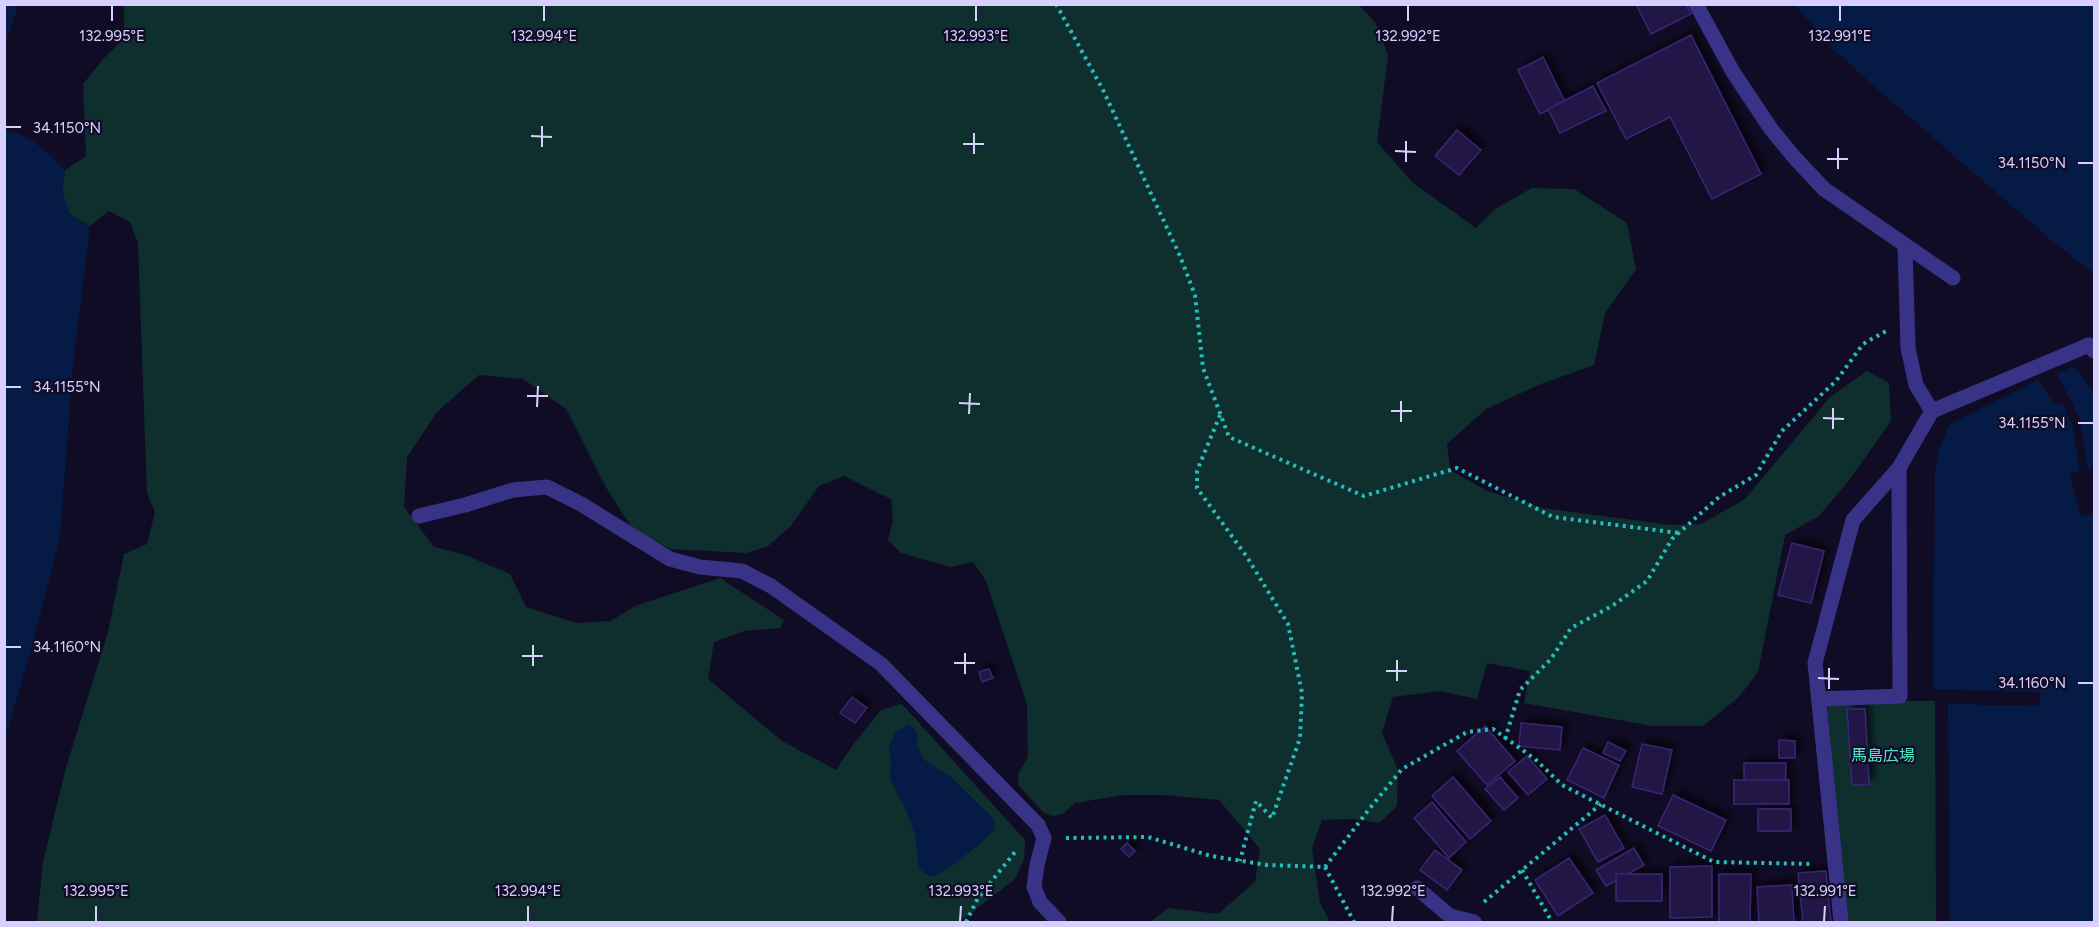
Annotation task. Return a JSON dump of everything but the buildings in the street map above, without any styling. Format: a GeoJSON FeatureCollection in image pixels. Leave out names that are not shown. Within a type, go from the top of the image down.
{"type":"FeatureCollection","features":[{"type":"Feature","properties":{"kind":"street"},"geometry":{"type":"LineString","coordinates":[[1696,4],[1733,72],[1771,129],[1824,189],[1953,278]]}},
{"type":"Feature","properties":{"kind":"street"},"geometry":{"type":"LineString","coordinates":[[1905,246],[1908,348],[1916,385],[1932,411]]}},
{"type":"Feature","properties":{"kind":"street"},"geometry":{"type":"LineString","coordinates":[[1841,922],[1815,663],[1853,520],[1899,468],[1932,411],[2090,345],[2094,351]]}},
{"type":"Feature","properties":{"kind":"street"},"geometry":{"type":"LineString","coordinates":[[1819,699],[1900,696],[1899,468]]}},
{"type":"Feature","properties":{"kind":"street"},"geometry":{"type":"LineString","coordinates":[[419,516],[513,490],[547,487],[581,504],[670,559],[700,567],[742,571],[771,586],[881,664],[1041,831],[1034,887],[1040,902],[1059,922]]}},
{"type":"Feature","properties":{"kind":"street"},"geometry":{"type":"LineString","coordinates":[[1417,888],[1450,916],[1474,922]]}},
{"type":"Feature","properties":{"kind":"path"},"geometry":{"type":"LineString","coordinates":[[1056,4],[1103,90],[1180,256],[1195,295],[1203,368],[1229,437],[1364,496],[1457,468],[1553,517],[1679,533]]}},
{"type":"Feature","properties":{"kind":"path"},"geometry":{"type":"LineString","coordinates":[[1505,739],[1520,690],[1551,659],[1571,628],[1612,606],[1647,581],[1672,539],[1719,497],[1756,475],[1782,431],[1836,381],[1863,344],[1907,318]]}},
{"type":"Feature","properties":{"kind":"path"},"geometry":{"type":"LineString","coordinates":[[1220,415],[1197,471],[1197,488],[1247,557],[1288,624],[1302,693],[1300,738],[1272,818],[1256,801],[1240,861]]}},
{"type":"Feature","properties":{"kind":"path"},"geometry":{"type":"LineString","coordinates":[[1326,867],[1402,769],[1467,732],[1493,729],[1535,759],[1562,785],[1714,862],[1835,864]]}},
{"type":"Feature","properties":{"kind":"path"},"geometry":{"type":"LineString","coordinates":[[1484,903],[1600,804]]}},
{"type":"Feature","properties":{"kind":"path"},"geometry":{"type":"LineString","coordinates":[[966,922],[978,898],[1041,831],[1148,837],[1211,856],[1267,866],[1326,867]]}},
{"type":"Feature","properties":{"kind":"path"},"geometry":{"type":"LineString","coordinates":[[1326,867],[1354,922]]}},
{"type":"Feature","properties":{"kind":"path"},"geometry":{"type":"LineString","coordinates":[[1522,870],[1552,922]]}},
{"type":"Feature","properties":{"kind":"green space"},"geometry":{"type":"Polygon","coordinates":[[[124,5],[1359,5],[1375,22],[1388,55],[1377,142],[1413,183],[1476,228],[1495,209],[1532,188],[1574,189],[1627,223],[1636,269],[1605,313],[1594,365],[1541,384],[1486,409],[1447,444],[1450,470],[1487,491],[1543,508],[1670,525],[1701,524],[1745,499],[1830,397],[1867,371],[1889,383],[1891,421],[1850,479],[1819,516],[1785,535],[1758,672],[1739,697],[1703,726],[1653,726],[1524,703],[1530,671],[1487,663],[1477,699],[1440,691],[1393,697],[1382,733],[1398,770],[1397,806],[1379,823],[1353,819],[1322,820],[1312,848],[1320,903],[1330,922],[1150,922],[1168,908],[1218,914],[1255,882],[1260,849],[1219,800],[1165,795],[1123,795],[1075,803],[1064,813],[1053,816],[1044,813],[1019,786],[1018,774],[1028,757],[1027,704],[986,581],[973,562],[951,567],[901,553],[888,540],[893,520],[891,499],[844,476],[819,486],[790,527],[768,546],[747,553],[670,549],[632,528],[607,489],[566,409],[523,379],[479,375],[437,412],[407,457],[404,507],[434,547],[465,555],[510,574],[526,607],[576,623],[611,621],[635,606],[720,578],[784,620],[780,628],[744,631],[714,642],[708,679],[782,741],[836,770],[881,710],[902,704],[1025,840],[1024,859],[1015,879],[959,922],[37,922],[43,862],[65,771],[108,632],[124,554],[147,544],[155,512],[147,493],[138,243],[130,222],[109,211],[90,226],[69,214],[62,191],[65,170],[86,156],[83,84],[105,57],[124,39],[124,5]]]}},
{"type":"Feature","properties":{"kind":"green space","name":"馬島広場"},"geometry":{"type":"Polygon","coordinates":[[[1827,701],[1935,701],[1936,922],[1847,922],[1836,823],[1827,701]]]}},
{"type":"Feature","properties":{"kind":"water"},"geometry":{"type":"Polygon","coordinates":[[[4,5],[18,5],[5,45],[4,5]]]}},
{"type":"Feature","properties":{"kind":"water"},"geometry":{"type":"Polygon","coordinates":[[[1795,5],[2094,5],[2094,273],[2052,241],[1875,87],[1835,51],[1795,5]]]}},
{"type":"Feature","properties":{"kind":"water"},"geometry":{"type":"Polygon","coordinates":[[[5,130],[22,135],[45,150],[65,170],[62,191],[69,214],[90,226],[73,364],[60,538],[5,738],[5,130]]]}},
{"type":"Feature","properties":{"kind":"water"},"geometry":{"type":"Polygon","coordinates":[[[2073,366],[2094,392],[2094,467],[2088,469],[2080,419],[2057,374],[2073,366]]]}},
{"type":"Feature","properties":{"kind":"water"},"geometry":{"type":"Polygon","coordinates":[[[2038,380],[2055,406],[2062,403],[2072,423],[2080,471],[2069,474],[2081,516],[2094,514],[2094,922],[1950,922],[1948,704],[2040,706],[2041,692],[1933,689],[1935,470],[1938,451],[1950,424],[2038,380]]]}},
{"type":"Feature","properties":{"kind":"water"},"geometry":{"type":"Polygon","coordinates":[[[909,724],[916,730],[918,747],[923,759],[951,777],[994,819],[994,829],[985,839],[957,862],[935,876],[928,875],[919,868],[915,835],[907,812],[890,779],[889,745],[896,732],[909,724]]]}}]}
